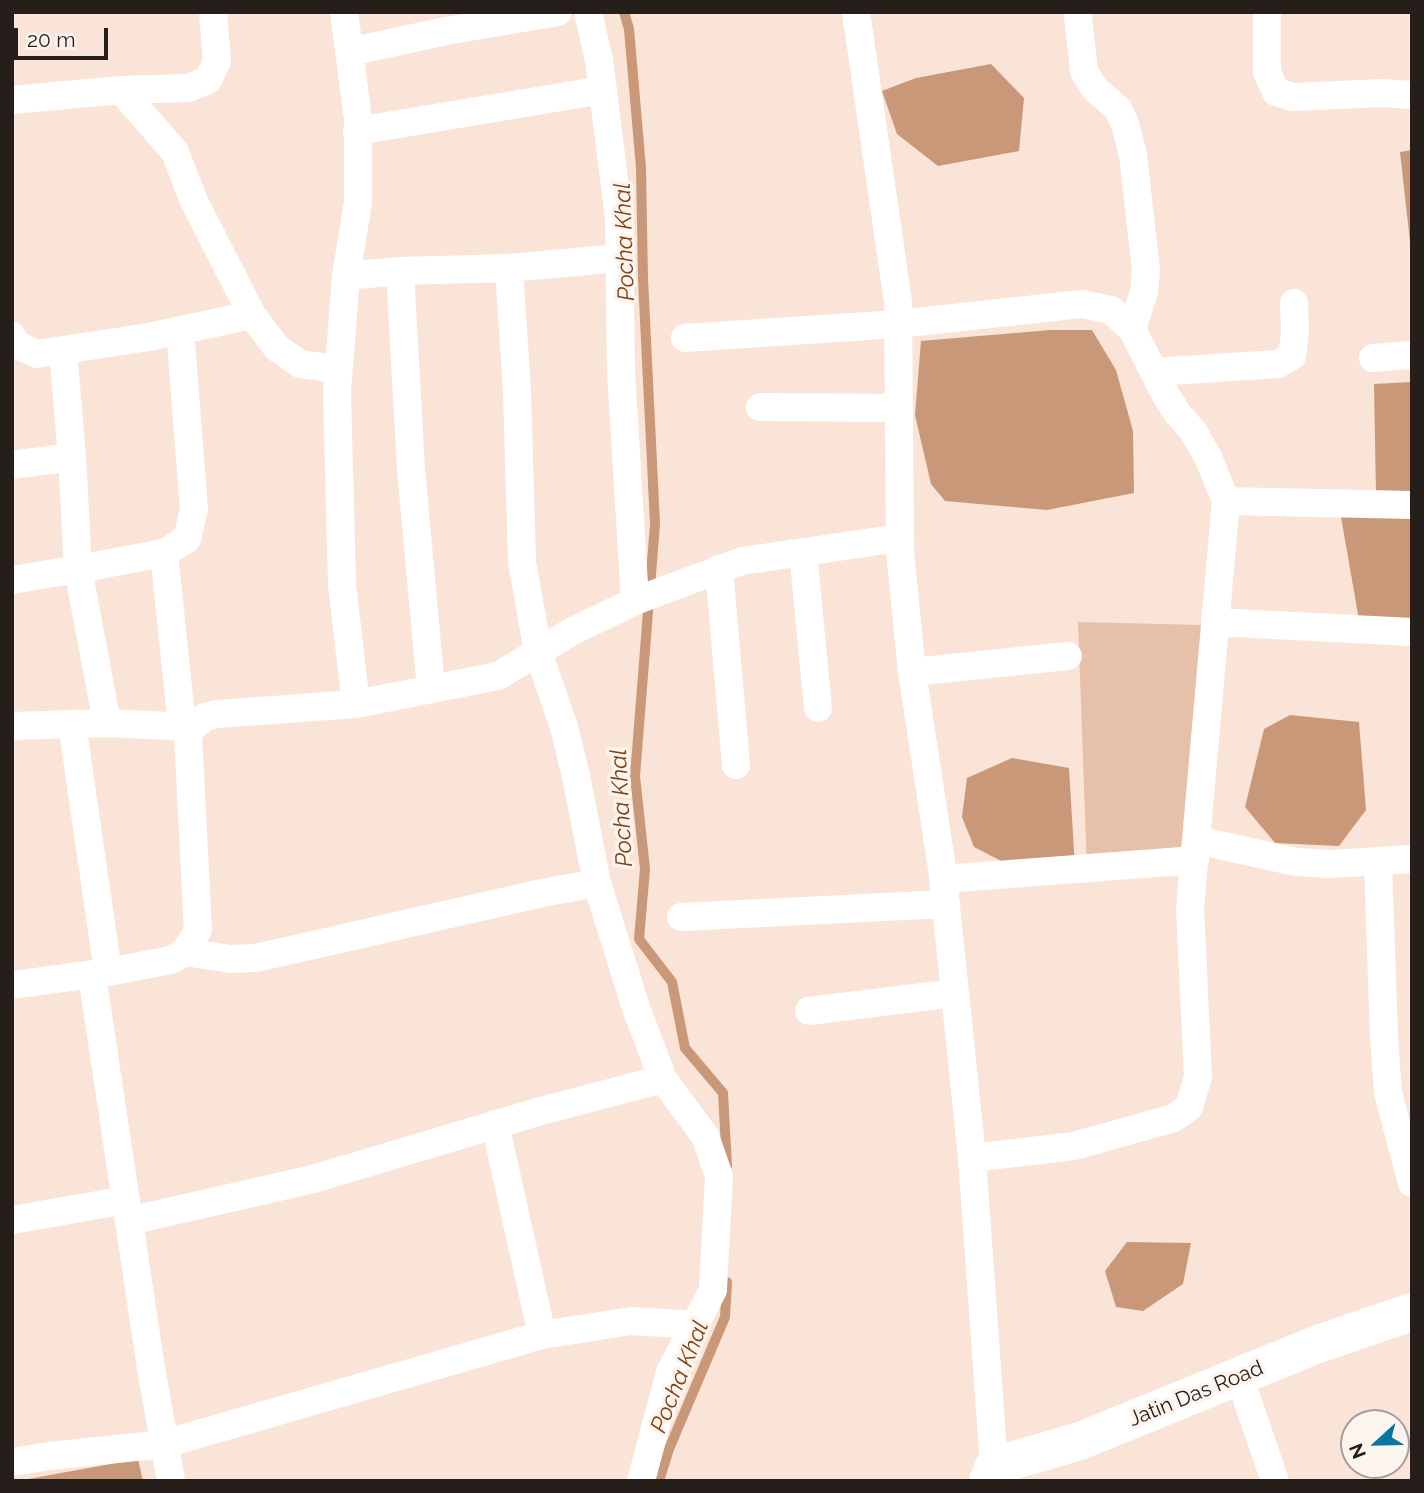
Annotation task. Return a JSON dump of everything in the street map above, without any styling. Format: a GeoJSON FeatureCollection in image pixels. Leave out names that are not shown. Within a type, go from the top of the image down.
{"type":"FeatureCollection","features":[{"type":"Feature","properties":{"kind":"street"},"geometry":{"type":"LineString","coordinates":[[12,100],[121,90],[188,88],[208,80],[217,61],[212,12]]}},
{"type":"Feature","properties":{"kind":"street"},"geometry":{"type":"LineString","coordinates":[[344,12],[358,118],[358,202],[346,276],[337,369],[342,586],[356,704]]}},
{"type":"Feature","properties":{"kind":"street"},"geometry":{"type":"LineString","coordinates":[[349,52],[446,31],[558,12]]}},
{"type":"Feature","properties":{"kind":"street"},"geometry":{"type":"LineString","coordinates":[[588,12],[599,60],[619,218],[621,372],[644,598]]}},
{"type":"Feature","properties":{"kind":"street"},"geometry":{"type":"LineString","coordinates":[[856,12],[898,302],[901,538],[912,672],[945,891],[972,1158],[991,1473]]}},
{"type":"Feature","properties":{"kind":"street"},"geometry":{"type":"LineString","coordinates":[[1079,12],[1084,71],[1094,88],[1118,109],[1133,155],[1140,237],[1146,270],[1144,292],[1132,329]]}},
{"type":"Feature","properties":{"kind":"street"},"geometry":{"type":"LineString","coordinates":[[1267,12],[1267,72],[1276,92],[1293,97],[1412,95]]}},
{"type":"Feature","properties":{"kind":"street"},"geometry":{"type":"LineString","coordinates":[[121,90],[174,152],[194,199],[252,315],[277,348],[300,364],[337,369]]}},
{"type":"Feature","properties":{"kind":"street"},"geometry":{"type":"LineString","coordinates":[[357,131],[603,90]]}},
{"type":"Feature","properties":{"kind":"street"},"geometry":{"type":"LineString","coordinates":[[346,276],[400,271],[509,268],[620,258]]}},
{"type":"Feature","properties":{"kind":"street"},"geometry":{"type":"LineString","coordinates":[[509,268],[517,390],[522,562],[538,653],[564,727],[597,883],[636,1008],[663,1079],[705,1136],[719,1176],[713,1290],[670,1373],[642,1481]]}},
{"type":"Feature","properties":{"kind":"street"},"geometry":{"type":"LineString","coordinates":[[400,271],[411,469],[431,689]]}},
{"type":"Feature","properties":{"kind":"street"},"geometry":{"type":"LineString","coordinates":[[1154,372],[1278,365],[1292,356],[1295,333],[1294,303]]}},
{"type":"Feature","properties":{"kind":"street"},"geometry":{"type":"LineString","coordinates":[[685,338],[898,324],[1082,304],[1111,310],[1132,329],[1165,394],[1193,431],[1208,457],[1226,501],[1190,908],[1198,1077],[1189,1107],[1174,1118],[1074,1146],[972,1158]]}},
{"type":"Feature","properties":{"kind":"street"},"geometry":{"type":"LineString","coordinates":[[12,336],[17,345],[37,354],[252,315]]}},
{"type":"Feature","properties":{"kind":"street"},"geometry":{"type":"LineString","coordinates":[[12,580],[164,553],[187,539],[194,509],[180,330]]}},
{"type":"Feature","properties":{"kind":"street"},"geometry":{"type":"LineString","coordinates":[[63,350],[78,569],[107,723]]}},
{"type":"Feature","properties":{"kind":"street"},"geometry":{"type":"LineString","coordinates":[[1373,358],[1412,355]]}},
{"type":"Feature","properties":{"kind":"street"},"geometry":{"type":"LineString","coordinates":[[760,407],[899,408]]}},
{"type":"Feature","properties":{"kind":"street"},"geometry":{"type":"LineString","coordinates":[[12,465],[72,457]]}},
{"type":"Feature","properties":{"kind":"street"},"geometry":{"type":"LineString","coordinates":[[1226,501],[1412,506]]}},
{"type":"Feature","properties":{"kind":"street"},"geometry":{"type":"LineString","coordinates":[[12,726],[107,723],[188,727],[217,713],[356,704],[498,676],[571,632],[644,598],[742,561],[901,538]]}},
{"type":"Feature","properties":{"kind":"street"},"geometry":{"type":"LineString","coordinates":[[803,552],[818,708]]}},
{"type":"Feature","properties":{"kind":"street"},"geometry":{"type":"LineString","coordinates":[[12,985],[100,974],[171,960],[185,952],[198,930],[188,727],[164,553]]}},
{"type":"Feature","properties":{"kind":"street"},"geometry":{"type":"LineString","coordinates":[[719,569],[736,765]]}},
{"type":"Feature","properties":{"kind":"street"},"geometry":{"type":"LineString","coordinates":[[1215,622],[1412,632]]}},
{"type":"Feature","properties":{"kind":"street"},"geometry":{"type":"LineString","coordinates":[[912,672],[1068,656]]}},
{"type":"Feature","properties":{"kind":"street"},"geometry":{"type":"LineString","coordinates":[[72,724],[127,1210],[171,1481]]}},
{"type":"Feature","properties":{"kind":"street"},"geometry":{"type":"LineString","coordinates":[[681,917],[945,891],[1195,850],[1331,864],[1412,859]]}},
{"type":"Feature","properties":{"kind":"street"},"geometry":{"type":"LineString","coordinates":[[1378,862],[1388,1093],[1412,1183]]}},
{"type":"Feature","properties":{"kind":"street"},"geometry":{"type":"LineString","coordinates":[[185,952],[230,959],[256,958],[597,883]]}},
{"type":"Feature","properties":{"kind":"street"},"geometry":{"type":"LineString","coordinates":[[809,1011],[955,993]]}},
{"type":"Feature","properties":{"kind":"street"},"geometry":{"type":"LineString","coordinates":[[12,1220],[127,1210],[313,1179],[663,1079]]}},
{"type":"Feature","properties":{"kind":"street"},"geometry":{"type":"LineString","coordinates":[[495,1125],[542,1335]]}},
{"type":"Feature","properties":{"kind":"street","name":"Jatin Das Road"},"geometry":{"type":"LineString","coordinates":[[991,1473],[1080,1441],[1318,1344],[1411,1315]]}},
{"type":"Feature","properties":{"kind":"street"},"geometry":{"type":"LineString","coordinates":[[12,1462],[164,1444],[542,1335],[632,1321],[695,1325]]}},
{"type":"Feature","properties":{"kind":"street"},"geometry":{"type":"LineString","coordinates":[[1239,1376],[1275,1481]]}},
{"type":"Feature","properties":{"kind":"shaded area"},"geometry":{"type":"Polygon","coordinates":[[[991,64],[1024,98],[1019,151],[938,166],[897,134],[882,91],[916,78],[991,64]]]}},
{"type":"Feature","properties":{"kind":"shaded area"},"geometry":{"type":"Polygon","coordinates":[[[1412,150],[1412,260],[1400,152],[1412,150]]]}},
{"type":"Feature","properties":{"kind":"shaded area"},"geometry":{"type":"Polygon","coordinates":[[[1050,330],[1092,330],[1116,370],[1133,431],[1134,493],[1047,510],[945,501],[931,484],[915,415],[921,341],[1050,330]]]}},
{"type":"Feature","properties":{"kind":"shaded area"},"geometry":{"type":"Polygon","coordinates":[[[1412,382],[1412,492],[1376,494],[1374,384],[1412,382]]]}},
{"type":"Feature","properties":{"kind":"shaded area"},"geometry":{"type":"Polygon","coordinates":[[[1412,516],[1412,619],[1359,620],[1341,517],[1412,516]]]}},
{"type":"Feature","properties":{"kind":"shaded area"},"geometry":{"type":"Polygon","coordinates":[[[1078,622],[1204,625],[1183,869],[1087,869],[1078,622]]]}},
{"type":"Feature","properties":{"kind":"shaded area"},"geometry":{"type":"Polygon","coordinates":[[[1290,715],[1359,722],[1366,810],[1339,846],[1275,843],[1245,807],[1264,729],[1290,715]]]}},
{"type":"Feature","properties":{"kind":"shaded area"},"geometry":{"type":"Polygon","coordinates":[[[1012,758],[1069,768],[1075,868],[1011,866],[974,847],[962,817],[967,778],[1012,758]]]}},
{"type":"Feature","properties":{"kind":"shaded area"},"geometry":{"type":"Polygon","coordinates":[[[1127,1242],[1191,1243],[1183,1284],[1143,1311],[1116,1307],[1105,1271],[1127,1242]]]}},
{"type":"Feature","properties":{"kind":"shaded area"},"geometry":{"type":"Polygon","coordinates":[[[138,1459],[143,1481],[17,1481],[138,1459]]]}},
{"type":"Feature","properties":{"kind":"waterway","name":"Pocha Khal"},"geometry":{"type":"LineString","coordinates":[[624,12],[629,29],[641,168],[643,279],[655,524],[635,776],[645,869],[639,939],[672,982],[685,1048],[723,1093],[727,1166]]}},
{"type":"Feature","properties":{"kind":"waterway","name":"Pocha Khal"},"geometry":{"type":"LineString","coordinates":[[659,1481],[669,1449],[725,1317],[727,1282]]}}]}
